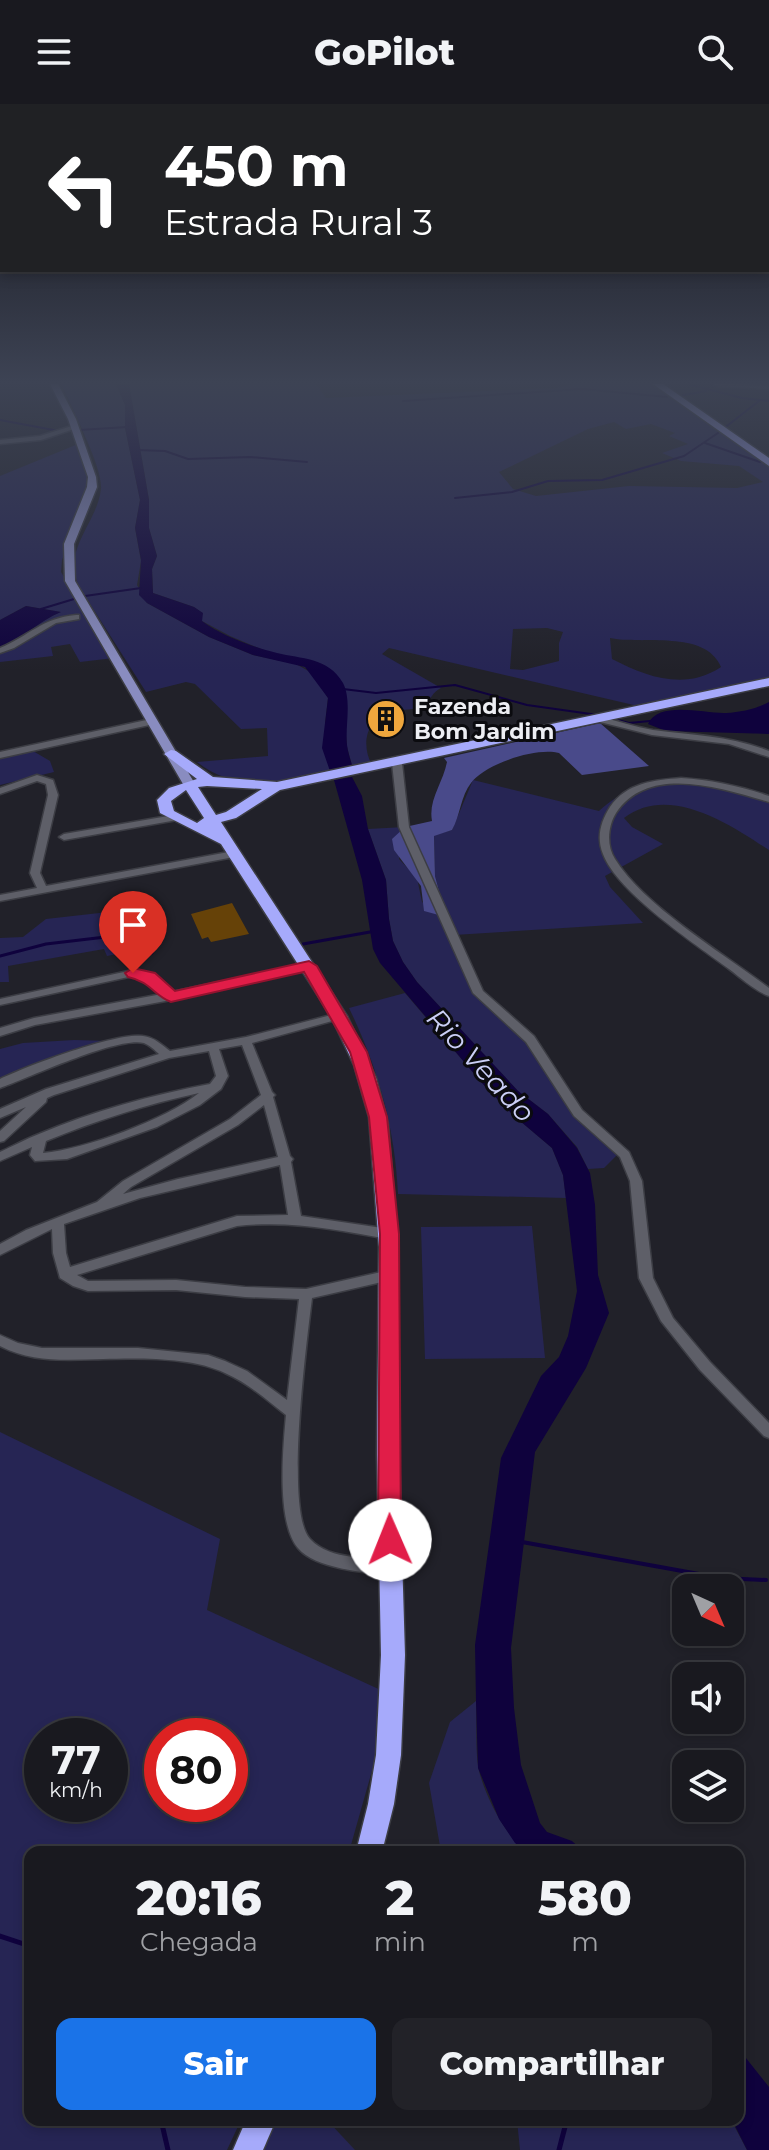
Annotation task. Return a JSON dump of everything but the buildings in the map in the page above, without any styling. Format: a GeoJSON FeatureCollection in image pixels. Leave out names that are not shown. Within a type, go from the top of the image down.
{"type":"FeatureCollection","features":[{"type":"Feature","properties":{"kind":"highway"},"geometry":{"type":"LineString","coordinates":[[169,793],[189,784],[277,786],[769,682]]}},
{"type":"Feature","properties":{"kind":"highway"},"geometry":{"type":"LineString","coordinates":[[172,756],[215,783],[239,792],[243,799],[230,847]]}},
{"type":"Feature","properties":{"kind":"highway"},"geometry":{"type":"LineString","coordinates":[[172,756],[175,776],[163,807],[176,819],[208,832],[230,847]]}},
{"type":"Feature","properties":{"kind":"highway"},"geometry":{"type":"LineString","coordinates":[[189,784],[339,1016],[359,1052],[378,1117],[389,1234],[388,1454],[392,1674],[387,1752],[371,1846]]}},
{"type":"Feature","properties":{"kind":"highway"},"geometry":{"type":"LineString","coordinates":[[176,819],[212,822],[239,810],[277,786]]}},
{"type":"Feature","properties":{"kind":"highway"},"geometry":{"type":"LineString","coordinates":[[248,2150],[258,2126]]}},
{"type":"Feature","properties":{"kind":"main road"},"geometry":{"type":"LineString","coordinates":[[91,479],[92,487],[67,546],[66,564],[70,581],[189,784]]}},
{"type":"Feature","properties":{"kind":"street"},"geometry":{"type":"LineString","coordinates":[[0,651],[20,642],[50,620],[76,617]]}},
{"type":"Feature","properties":{"kind":"street"},"geometry":{"type":"LineString","coordinates":[[599,719],[657,733],[742,742],[769,754]]}},
{"type":"Feature","properties":{"kind":"street"},"geometry":{"type":"LineString","coordinates":[[0,755],[151,722]]}},
{"type":"Feature","properties":{"kind":"street"},"geometry":{"type":"LineString","coordinates":[[397,763],[404,827],[478,993],[530,1039],[578,1113],[625,1155],[636,1181],[646,1278],[668,1321],[705,1366],[769,1432]]}},
{"type":"Feature","properties":{"kind":"street"},"geometry":{"type":"LineString","coordinates":[[0,791],[17,788],[37,778],[50,782],[53,795],[35,873],[43,890]]}},
{"type":"Feature","properties":{"kind":"street"},"geometry":{"type":"LineString","coordinates":[[769,799],[713,782],[679,781],[644,785],[618,801],[608,819],[604,836],[608,856],[641,895],[769,993]]}},
{"type":"Feature","properties":{"kind":"street"},"geometry":{"type":"LineString","coordinates":[[64,837],[176,819]]}},
{"type":"Feature","properties":{"kind":"street"},"geometry":{"type":"LineString","coordinates":[[0,898],[230,847]]}},
{"type":"Feature","properties":{"kind":"street"},"geometry":{"type":"LineString","coordinates":[[0,1032],[34,1022],[171,997],[309,966]]}},
{"type":"Feature","properties":{"kind":"street"},"geometry":{"type":"LineString","coordinates":[[0,1002],[133,973],[149,976],[171,997]]}},
{"type":"Feature","properties":{"kind":"street"},"geometry":{"type":"LineString","coordinates":[[0,1114],[50,1092],[168,1055],[246,1041],[339,1016]]}},
{"type":"Feature","properties":{"kind":"street"},"geometry":{"type":"LineString","coordinates":[[0,1084],[116,1042],[139,1038],[150,1041],[168,1055]]}},
{"type":"Feature","properties":{"kind":"street"},"geometry":{"type":"LineString","coordinates":[[246,1041],[269,1095],[287,1159],[295,1218]]}},
{"type":"Feature","properties":{"kind":"street"},"geometry":{"type":"LineString","coordinates":[[41,1137],[36,1155],[39,1158],[67,1155],[188,1109],[217,1086],[222,1076],[213,1047]]}},
{"type":"Feature","properties":{"kind":"street"},"geometry":{"type":"LineString","coordinates":[[0,1157],[41,1137],[132,1106],[217,1086]]}},
{"type":"Feature","properties":{"kind":"street"},"geometry":{"type":"LineString","coordinates":[[0,1138],[50,1092]]}},
{"type":"Feature","properties":{"kind":"street"},"geometry":{"type":"LineString","coordinates":[[100,1206],[127,1184],[234,1122],[269,1095]]}},
{"type":"Feature","properties":{"kind":"street"},"geometry":{"type":"LineString","coordinates":[[0,1250],[23,1235],[100,1206],[287,1159]]}},
{"type":"Feature","properties":{"kind":"street"},"geometry":{"type":"LineString","coordinates":[[65,1274],[237,1221],[295,1218],[389,1234]]}},
{"type":"Feature","properties":{"kind":"street"},"geometry":{"type":"LineString","coordinates":[[58,1223],[58,1251],[65,1274],[74,1283],[88,1286],[176,1285],[306,1294],[390,1275]]}},
{"type":"Feature","properties":{"kind":"street"},"geometry":{"type":"LineString","coordinates":[[306,1294],[293,1413],[291,1501],[301,1541],[338,1559],[391,1569]]}},
{"type":"Feature","properties":{"kind":"street"},"geometry":{"type":"LineString","coordinates":[[0,1340],[19,1351],[57,1356],[116,1353],[209,1361],[241,1374],[293,1413]]}},
{"type":"Feature","properties":{"kind":"shaded area"},"geometry":{"type":"Polygon","coordinates":[[[0,479],[91,479],[62,560],[61,572],[114,658],[80,662],[70,644],[51,647],[53,656],[0,662],[0,647],[60,612],[26,606],[0,620],[0,479]]]}},
{"type":"Feature","properties":{"kind":"shaded area"},"geometry":{"type":"Polygon","coordinates":[[[100,479],[136,479],[140,500],[135,528],[141,561],[137,585],[147,603],[209,637],[253,655],[296,664],[312,673],[328,698],[325,724],[331,774],[279,782],[244,782],[212,772],[197,762],[268,756],[267,728],[241,729],[195,684],[186,682],[146,692],[80,588],[75,575],[77,550],[101,489],[100,479]]]}},
{"type":"Feature","properties":{"kind":"shaded area"},"geometry":{"type":"Polygon","coordinates":[[[145,479],[505,479],[513,489],[536,496],[629,486],[737,488],[763,482],[759,479],[769,479],[769,677],[638,706],[389,648],[382,654],[441,688],[421,707],[393,711],[377,719],[368,732],[367,740],[372,765],[353,769],[347,747],[342,683],[230,636],[202,621],[202,613],[194,607],[153,593],[152,569],[157,556],[149,528],[145,479]],[[547,628],[513,629],[510,669],[523,670],[559,661],[559,643],[563,632],[547,628]],[[610,638],[612,659],[652,676],[680,680],[707,674],[721,667],[713,655],[687,643],[610,638]]]}},
{"type":"Feature","properties":{"kind":"shaded area"},"geometry":{"type":"Polygon","coordinates":[[[600,723],[649,766],[582,775],[559,753],[538,752],[487,769],[468,788],[452,830],[434,836],[435,876],[446,917],[424,911],[421,886],[394,850],[392,839],[405,827],[432,821],[432,806],[447,762],[444,758],[600,723]]]}},
{"type":"Feature","properties":{"kind":"shaded area"},"geometry":{"type":"Polygon","coordinates":[[[33,751],[50,761],[54,772],[0,785],[0,752],[33,751]]]}},
{"type":"Feature","properties":{"kind":"shaded area"},"geometry":{"type":"Polygon","coordinates":[[[473,780],[599,811],[617,797],[637,788],[681,782],[726,788],[769,799],[769,850],[718,820],[680,806],[642,808],[624,818],[632,827],[663,844],[605,876],[610,887],[643,923],[454,935],[473,985],[532,1047],[562,1090],[619,1153],[604,1168],[588,1169],[577,1147],[548,1114],[518,1091],[417,982],[393,941],[386,880],[368,829],[405,827],[399,859],[417,878],[422,902],[446,916],[435,876],[434,835],[452,830],[473,780]]]}},
{"type":"Feature","properties":{"kind":"shaded area"},"geometry":{"type":"Polygon","coordinates":[[[126,910],[141,919],[149,956],[142,958],[137,950],[107,956],[104,949],[8,966],[9,982],[0,982],[0,938],[23,937],[46,919],[126,910]]]}},
{"type":"Feature","properties":{"kind":"shaded area"},"geometry":{"type":"Polygon","coordinates":[[[405,993],[482,1083],[552,1148],[563,1175],[566,1198],[398,1194],[393,1145],[383,1098],[349,1008],[405,993]]]}},
{"type":"Feature","properties":{"kind":"shaded area"},"geometry":{"type":"Polygon","coordinates":[[[111,1041],[0,1086],[0,1049],[23,1043],[111,1041]]]}},
{"type":"Feature","properties":{"kind":"shaded area"},"geometry":{"type":"Polygon","coordinates":[[[532,1226],[545,1358],[425,1359],[421,1227],[532,1226]]]}},
{"type":"Feature","properties":{"kind":"shaded area"},"geometry":{"type":"Polygon","coordinates":[[[0,1432],[220,1539],[207,1610],[385,1692],[379,1746],[351,1846],[24,1846],[24,2126],[238,2126],[227,2150],[0,2150],[0,1432]]]}},
{"type":"Feature","properties":{"kind":"shaded area"},"geometry":{"type":"Polygon","coordinates":[[[476,1701],[477,1756],[482,1782],[504,1826],[520,1846],[440,1846],[429,1783],[450,1722],[476,1701]]]}},
{"type":"Feature","properties":{"kind":"shaded area"},"geometry":{"type":"Polygon","coordinates":[[[268,2126],[333,2126],[355,2150],[257,2150],[268,2126]]]}},
{"type":"Feature","properties":{"kind":"shaded area"},"geometry":{"type":"Polygon","coordinates":[[[518,2126],[734,2126],[747,2150],[520,2150],[518,2126]]]}},
{"type":"Feature","properties":{"kind":"water"},"geometry":{"type":"Polygon","coordinates":[[[136,479],[145,479],[149,528],[157,556],[152,569],[153,593],[194,607],[203,613],[202,621],[238,640],[258,648],[313,660],[337,674],[346,690],[347,745],[353,769],[331,774],[322,748],[328,698],[305,667],[253,655],[209,637],[147,603],[139,595],[141,560],[135,528],[140,500],[136,479]]]}},
{"type":"Feature","properties":{"kind":"water"},"geometry":{"type":"Polygon","coordinates":[[[26,606],[61,612],[0,647],[0,620],[26,606]]]}},
{"type":"Feature","properties":{"kind":"water"},"geometry":{"type":"Polygon","coordinates":[[[769,702],[769,734],[666,731],[648,724],[662,712],[672,710],[732,713],[769,702]]]}},
{"type":"Feature","properties":{"kind":"water","name":"Rio Veado"},"geometry":{"type":"Polygon","coordinates":[[[352,777],[362,796],[368,829],[386,880],[393,941],[403,962],[417,982],[518,1091],[548,1114],[577,1148],[590,1173],[595,1205],[598,1275],[609,1313],[586,1368],[535,1452],[511,1648],[521,1765],[540,1823],[547,1832],[577,1846],[519,1846],[499,1819],[478,1768],[475,1645],[501,1458],[541,1376],[559,1357],[568,1336],[577,1291],[563,1175],[552,1148],[482,1083],[380,963],[373,949],[362,880],[334,780],[352,777]]]}},
{"type":"Feature","properties":{"kind":"water"},"geometry":{"type":"Polygon","coordinates":[[[744,2056],[769,2087],[769,2150],[747,2150],[735,2126],[744,2126],[744,2056]]]}},
{"type":"Feature","properties":{"kind":"waterway"},"geometry":{"type":"LineString","coordinates":[[455,498],[512,492],[548,481],[604,479]]}},
{"type":"Feature","properties":{"kind":"waterway"},"geometry":{"type":"LineString","coordinates":[[85,596],[141,588]]}},
{"type":"Feature","properties":{"kind":"waterway"},"geometry":{"type":"LineString","coordinates":[[41,609],[74,599]]}},
{"type":"Feature","properties":{"kind":"waterway"},"geometry":{"type":"LineString","coordinates":[[343,689],[376,693],[455,685],[527,705],[598,715]]}},
{"type":"Feature","properties":{"kind":"waterway"},"geometry":{"type":"LineString","coordinates":[[614,719],[629,723],[650,721]]}},
{"type":"Feature","properties":{"kind":"waterway"},"geometry":{"type":"LineString","coordinates":[[303,944],[370,932]]}},
{"type":"Feature","properties":{"kind":"waterway"},"geometry":{"type":"LineString","coordinates":[[0,956],[46,944],[114,936],[152,953]]}},
{"type":"Feature","properties":{"kind":"waterway"},"geometry":{"type":"LineString","coordinates":[[522,1542],[721,1578],[766,1580]]}},
{"type":"Feature","properties":{"kind":"waterway"},"geometry":{"type":"LineString","coordinates":[[0,1936],[24,1944]]}},
{"type":"Feature","properties":{"kind":"waterway"},"geometry":{"type":"LineString","coordinates":[[162,2126],[168,2150]]}},
{"type":"Feature","properties":{"kind":"waterway"},"geometry":{"type":"LineString","coordinates":[[559,2150],[565,2126]]}},
{"type":"Feature","properties":{"kind":"place","name":"Fazenda Bom Jardim"},"geometry":{"type":"Point","coordinates":[386,719]}},
{"type":"Feature","properties":{"kind":"route"},"geometry":{"type":"LineString","coordinates":[[133,973],[149,976],[171,997],[309,966],[359,1052],[378,1117],[389,1234],[390,1540]]}}]}
